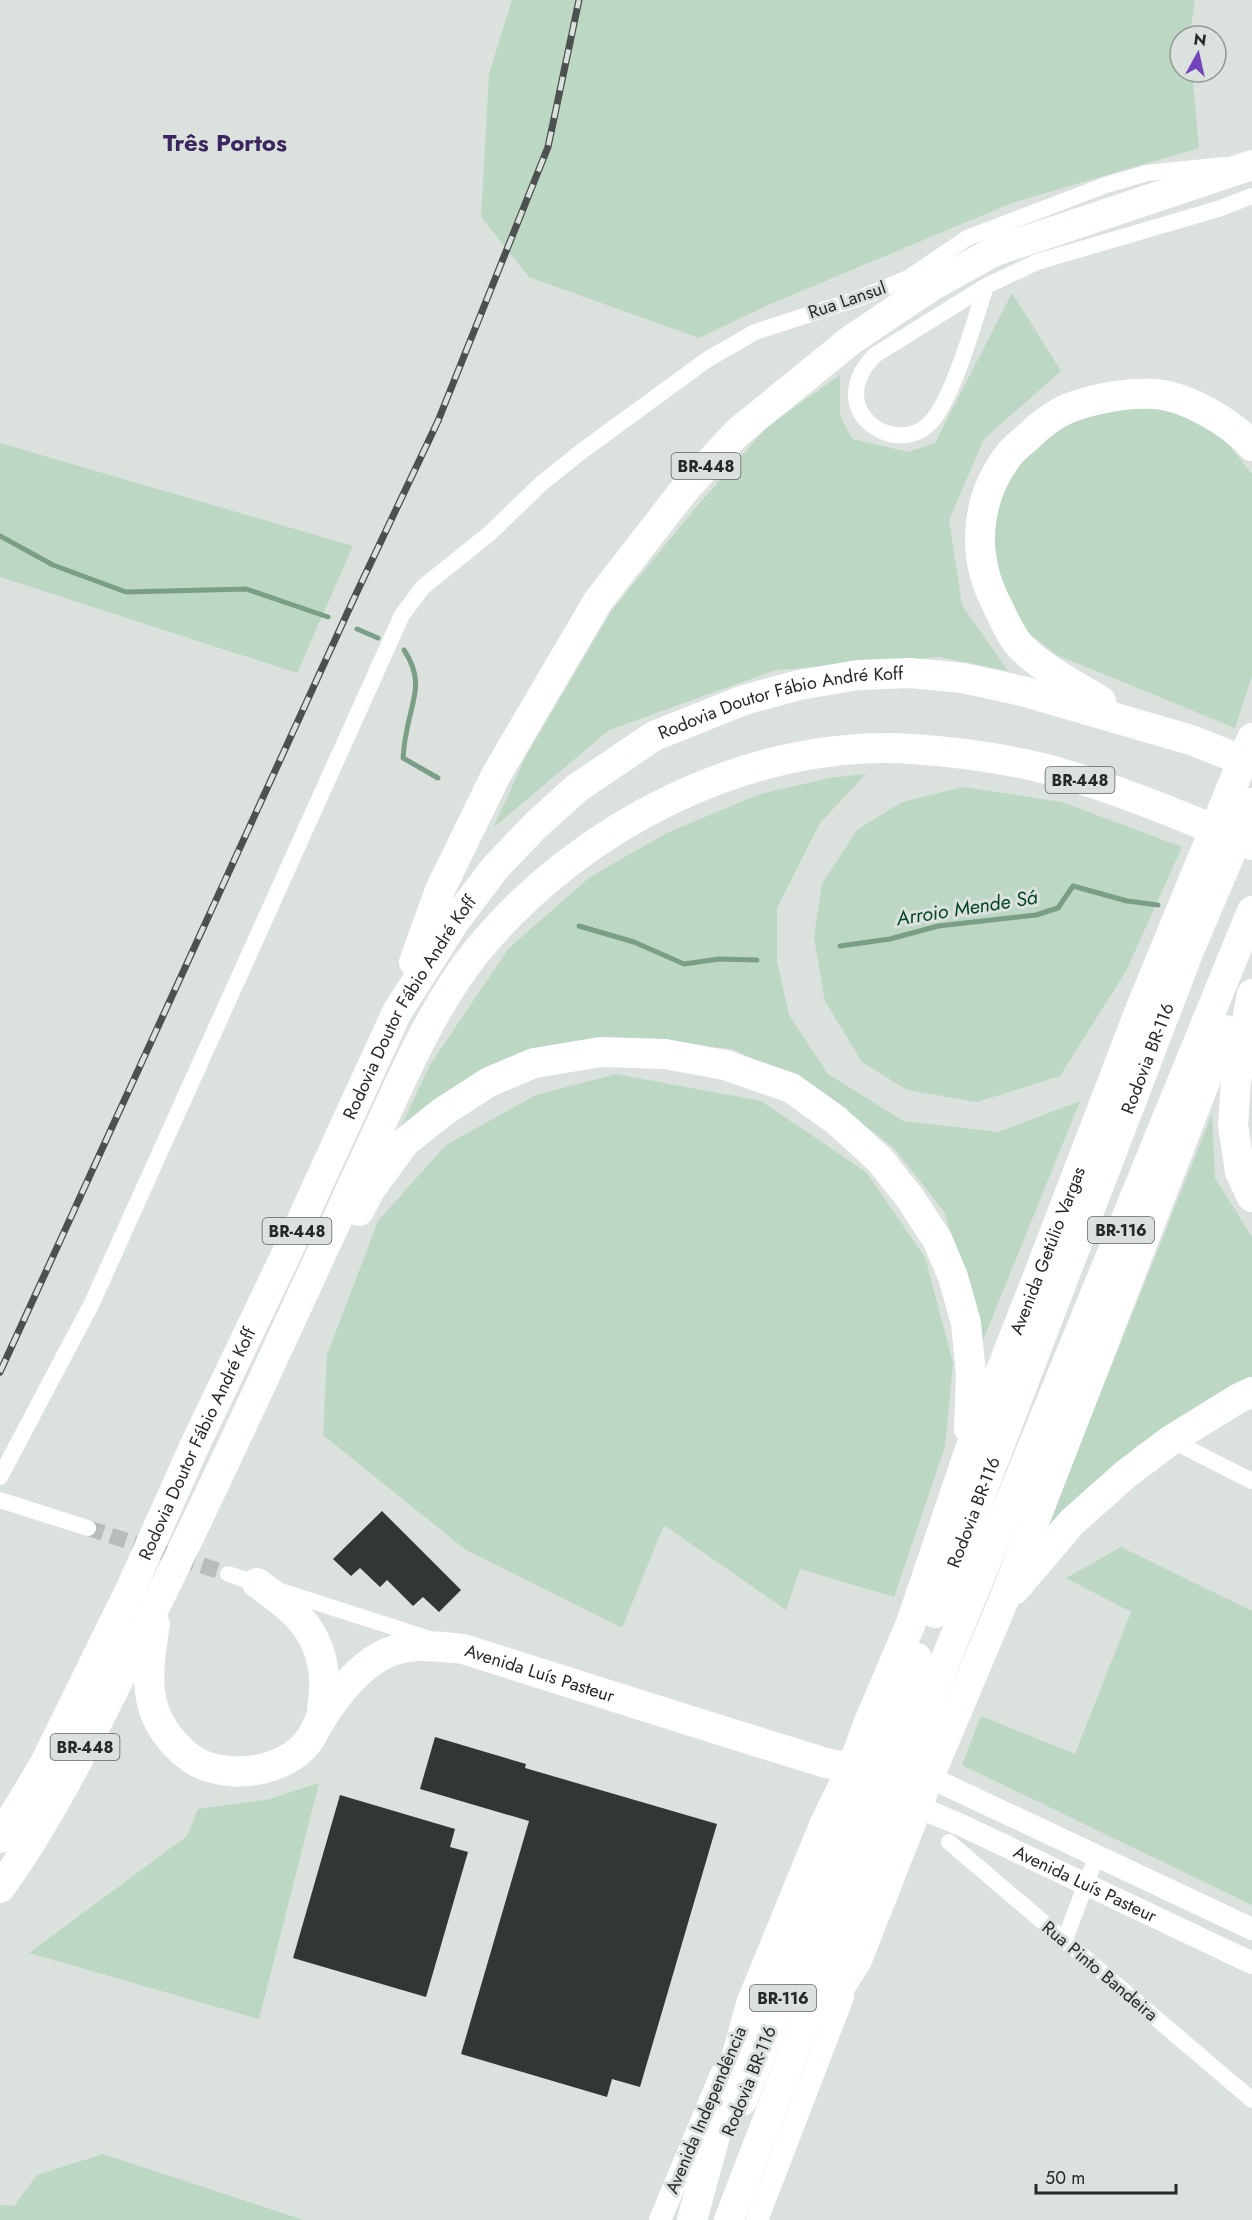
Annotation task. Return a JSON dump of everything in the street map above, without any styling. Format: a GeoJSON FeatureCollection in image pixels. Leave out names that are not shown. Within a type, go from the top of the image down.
{"type":"FeatureCollection","features":[{"type":"Feature","properties":{"kind":"highway","name":"BR-448"},"geometry":{"type":"LineString","coordinates":[[397,1012],[440,890],[496,774],[556,671],[598,601],[639,545],[685,489],[738,432],[851,340],[930,287],[995,251],[1252,164]]}},
{"type":"Feature","properties":{"kind":"highway"},"geometry":{"type":"LineString","coordinates":[[1148,728],[1054,674],[1021,646],[987,587],[980,559],[979,537],[983,510],[993,481],[1009,454],[1036,429],[1067,409],[1122,396],[1154,394],[1210,412],[1243,436],[1252,446]]}},
{"type":"Feature","properties":{"kind":"highway","name":"Rodovia Doutor Fábio André Koff"},"geometry":{"type":"LineString","coordinates":[[0,1838],[44,1764],[131,1588],[194,1447],[283,1261],[397,1012],[454,921],[495,868],[569,795],[654,736],[744,700],[799,685],[858,675],[910,673],[963,678],[1026,692],[1191,740],[1252,764]]}},
{"type":"Feature","properties":{"kind":"highway","name":"Avenida Getúlio Vargas"},"geometry":{"type":"LineString","coordinates":[[852,1768],[911,1623],[969,1452],[1140,1010],[1252,738]]}},
{"type":"Feature","properties":{"kind":"highway","name":"Rodovia Doutor Fábio André Koff"},"geometry":{"type":"LineString","coordinates":[[0,1888],[25,1854],[72,1773],[159,1600],[413,1055],[441,1002],[475,954],[510,913],[547,878],[595,843],[648,811],[706,784],[759,767],[812,755],[866,749],[899,749],[978,756],[1045,769],[1158,807],[1252,845]]}},
{"type":"Feature","properties":{"kind":"highway","name":"Rodovia BR-116"},"geometry":{"type":"LineString","coordinates":[[693,2220],[887,1736],[1190,948],[1252,803]]}},
{"type":"Feature","properties":{"kind":"highway","name":"Rodovia BR-116"},"geometry":{"type":"LineString","coordinates":[[729,2220],[932,1693],[1252,911]]}},
{"type":"Feature","properties":{"kind":"highway"},"geometry":{"type":"LineString","coordinates":[[857,1960],[929,1777],[1003,1602],[1252,965]]}},
{"type":"Feature","properties":{"kind":"highway"},"geometry":{"type":"LineString","coordinates":[[1252,994],[1236,1081],[1233,1125],[1240,1172],[1252,1197]]}},
{"type":"Feature","properties":{"kind":"highway"},"geometry":{"type":"LineString","coordinates":[[313,1272],[336,1255],[370,1190],[405,1142],[444,1111],[489,1082],[534,1064],[601,1052],[665,1054],[725,1065],[791,1088],[836,1120],[880,1160],[910,1198],[938,1241],[953,1277],[966,1323],[971,1374],[969,1452]]}},
{"type":"Feature","properties":{"kind":"highway"},"geometry":{"type":"LineString","coordinates":[[1003,1602],[1072,1522],[1126,1474],[1171,1440],[1252,1392]]}},
{"type":"Feature","properties":{"kind":"highway"},"geometry":{"type":"LineString","coordinates":[[257,1583],[290,1607],[312,1634],[323,1668],[321,1720]]}},
{"type":"Feature","properties":{"kind":"highway"},"geometry":{"type":"LineString","coordinates":[[159,1600],[149,1659],[151,1699],[156,1719],[169,1739],[189,1758],[211,1769],[244,1773],[269,1767],[293,1756],[307,1744],[321,1720],[357,1673],[380,1656],[402,1647],[420,1644],[463,1649]]}},
{"type":"Feature","properties":{"kind":"highway","name":"Avenida Luís Pasteur"},"geometry":{"type":"LineString","coordinates":[[463,1649],[826,1763],[852,1768]]}},
{"type":"Feature","properties":{"kind":"highway","name":"Avenida Independência"},"geometry":{"type":"LineString","coordinates":[[751,2004],[825,1823],[852,1768]]}},
{"type":"Feature","properties":{"kind":"highway","name":"BR-116"},"geometry":{"type":"LineString","coordinates":[[787,2070],[857,1960]]}},
{"type":"Feature","properties":{"kind":"highway","name":"BR-116"},"geometry":{"type":"LineString","coordinates":[[693,2220],[751,2004]]}},
{"type":"Feature","properties":{"kind":"main road","name":"Avenida Luís Pasteur"},"geometry":{"type":"LineString","coordinates":[[929,1777],[1252,1929]]}},
{"type":"Feature","properties":{"kind":"main road","name":"Avenida Luís Pasteur"},"geometry":{"type":"LineString","coordinates":[[918,1807],[1252,1963]]}},
{"type":"Feature","properties":{"kind":"main road"},"geometry":{"type":"LineString","coordinates":[[757,2220],[857,1960]]}},
{"type":"Feature","properties":{"kind":"main road","name":"Avenida Independência"},"geometry":{"type":"LineString","coordinates":[[660,2220],[751,2004]]}},
{"type":"Feature","properties":{"kind":"street","name":"Rua Lansul"},"geometry":{"type":"LineString","coordinates":[[0,1477],[92,1303],[402,615],[423,586],[489,534],[542,483],[582,451],[708,360],[755,332],[860,298],[908,278],[967,238],[1106,185],[1147,173],[1204,165],[1252,164]]}},
{"type":"Feature","properties":{"kind":"street"},"geometry":{"type":"LineString","coordinates":[[986,286],[949,393],[939,412],[915,435],[887,432],[871,425],[859,411],[855,394],[857,382],[864,367],[875,356],[986,286],[1037,262],[1218,209],[1252,196]]}},
{"type":"Feature","properties":{"kind":"street"},"geometry":{"type":"LineString","coordinates":[[1171,1440],[1252,1481]]}},
{"type":"Feature","properties":{"kind":"street"},"geometry":{"type":"LineString","coordinates":[[0,1500],[88,1528]]}},
{"type":"Feature","properties":{"kind":"street","name":"Avenida Luís Pasteur"},"geometry":{"type":"LineString","coordinates":[[228,1574],[463,1649]]}},
{"type":"Feature","properties":{"kind":"street","name":"Rua Pinto Bandeira"},"geometry":{"type":"LineString","coordinates":[[949,1842],[1252,2100]]}},
{"type":"Feature","properties":{"kind":"street"},"geometry":{"type":"LineString","coordinates":[[1064,1942],[1097,1855]]}},
{"type":"Feature","properties":{"kind":"green space"},"geometry":{"type":"Polygon","coordinates":[[[512,0],[1195,0],[1192,24],[1168,24],[1168,84],[1193,84],[1199,148],[1012,203],[768,305],[699,338],[529,277],[481,217],[489,74],[512,0]]]}},
{"type":"Feature","properties":{"kind":"green space"},"geometry":{"type":"Polygon","coordinates":[[[1012,293],[1061,371],[984,439],[949,520],[962,605],[1008,671],[940,657],[776,670],[609,730],[493,828],[526,756],[612,610],[698,505],[768,426],[840,375],[840,415],[852,439],[908,452],[935,443],[1012,293]]]}},
{"type":"Feature","properties":{"kind":"green space"},"geometry":{"type":"Polygon","coordinates":[[[1121,405],[1163,407],[1199,421],[1226,441],[1252,474],[1252,676],[1235,728],[1057,655],[1026,631],[997,590],[993,512],[1010,470],[1042,434],[1121,405]]]}},
{"type":"Feature","properties":{"kind":"green space"},"geometry":{"type":"Polygon","coordinates":[[[0,443],[353,546],[297,673],[0,577],[0,443]]]}},
{"type":"Feature","properties":{"kind":"green space"},"geometry":{"type":"Polygon","coordinates":[[[866,774],[820,823],[777,908],[777,961],[789,1015],[828,1074],[903,1121],[998,1132],[1080,1101],[982,1343],[945,1213],[894,1148],[817,1089],[732,1049],[620,1039],[528,1051],[424,1107],[399,1131],[430,1065],[509,948],[590,877],[667,833],[760,794],[829,778],[866,774]]]}},
{"type":"Feature","properties":{"kind":"green space"},"geometry":{"type":"Polygon","coordinates":[[[964,787],[1062,802],[1182,847],[1126,971],[1060,1076],[977,1102],[907,1090],[862,1062],[825,1001],[814,938],[822,884],[857,830],[902,802],[964,787]]]}},
{"type":"Feature","properties":{"kind":"green space"},"geometry":{"type":"Polygon","coordinates":[[[616,1074],[761,1101],[866,1172],[925,1257],[953,1363],[945,1447],[894,1597],[800,1569],[786,1610],[664,1525],[622,1628],[466,1550],[323,1435],[327,1355],[378,1221],[446,1145],[536,1095],[616,1074]]]}},
{"type":"Feature","properties":{"kind":"green space"},"geometry":{"type":"Polygon","coordinates":[[[1212,1114],[1215,1178],[1252,1237],[1252,1379],[1224,1391],[1137,1446],[1048,1525],[1212,1114]]]}},
{"type":"Feature","properties":{"kind":"green space"},"geometry":{"type":"Polygon","coordinates":[[[1121,1547],[1252,1611],[1252,1905],[962,1765],[981,1716],[1075,1754],[1131,1612],[1066,1578],[1121,1547]]]}},
{"type":"Feature","properties":{"kind":"green space"},"geometry":{"type":"Polygon","coordinates":[[[319,1783],[259,2019],[29,1953],[187,1836],[198,1809],[270,1799],[319,1783]]]}},
{"type":"Feature","properties":{"kind":"green space"},"geometry":{"type":"Polygon","coordinates":[[[103,2154],[304,2220],[0,2220],[0,2205],[14,2206],[37,2175],[103,2154]]]}},
{"type":"Feature","properties":{"kind":"building"},"geometry":{"type":"Polygon","coordinates":[[[382,1511],[461,1590],[439,1612],[423,1597],[413,1606],[387,1580],[380,1587],[360,1568],[351,1576],[333,1559],[382,1511]]]}},
{"type":"Feature","properties":{"kind":"building"},"geometry":{"type":"Polygon","coordinates":[[[435,1737],[526,1764],[525,1768],[717,1824],[640,2087],[612,2079],[607,2097],[461,2054],[529,1821],[420,1789],[435,1737]]]}},
{"type":"Feature","properties":{"kind":"building"},"geometry":{"type":"Polygon","coordinates":[[[340,1795],[455,1829],[450,1847],[468,1852],[426,1997],[293,1958],[340,1795]]]}},
{"type":"Feature","properties":{"kind":"waterway","name":"Arroio Mende Sá"},"geometry":{"type":"LineString","coordinates":[[0,536],[53,565],[126,592],[246,589],[328,617]]}},
{"type":"Feature","properties":{"kind":"waterway","name":"Arroio Mende Sá"},"geometry":{"type":"LineString","coordinates":[[357,629],[378,638]]}},
{"type":"Feature","properties":{"kind":"waterway","name":"Arroio Mende Sá"},"geometry":{"type":"LineString","coordinates":[[404,650],[411,662],[416,682],[403,758],[438,778]]}},
{"type":"Feature","properties":{"kind":"waterway","name":"Arroio Mende Sá"},"geometry":{"type":"LineString","coordinates":[[840,946],[890,939],[938,926],[1036,915],[1058,908],[1073,886],[1127,901],[1158,905]]}},
{"type":"Feature","properties":{"kind":"waterway","name":"Arroio Mende Sá"},"geometry":{"type":"LineString","coordinates":[[579,926],[634,942],[684,964],[719,959],[757,960]]}},
{"type":"Feature","properties":{"kind":"tunnel"},"geometry":{"type":"LineString","coordinates":[[88,1528],[228,1574]]}},
{"type":"Feature","properties":{"kind":"railway"},"geometry":{"type":"LineString","coordinates":[[0,1372],[356,594],[438,421],[548,147],[579,0]]}},
{"type":"Feature","properties":{"kind":"district","name":"Três Portos"},"geometry":{"type":"Point","coordinates":[225,142]}}]}
